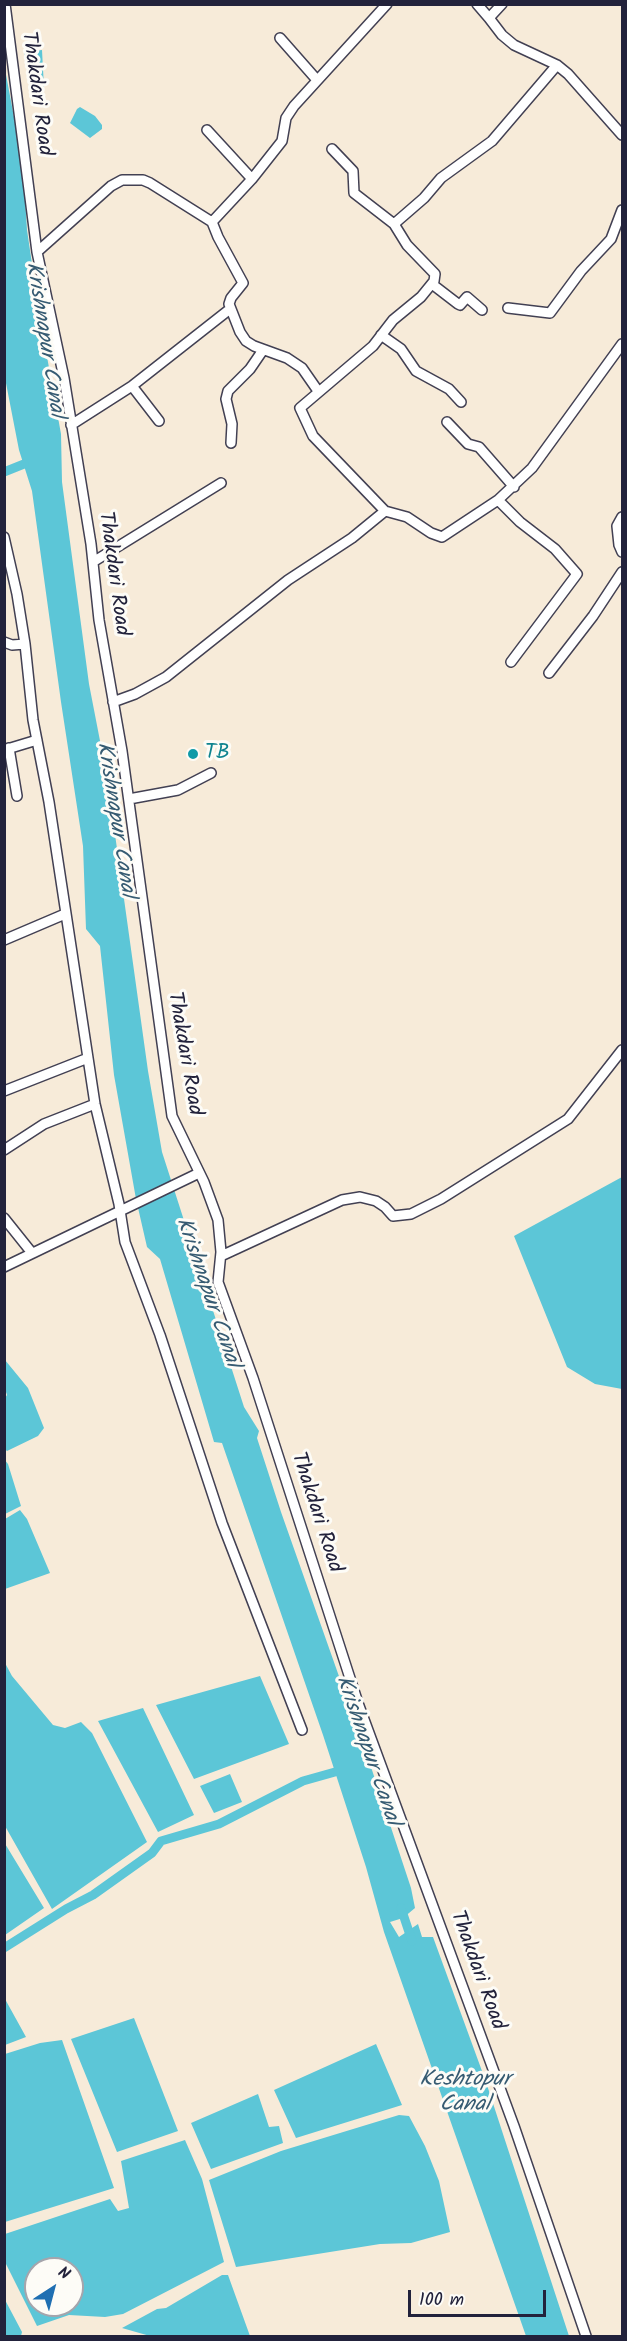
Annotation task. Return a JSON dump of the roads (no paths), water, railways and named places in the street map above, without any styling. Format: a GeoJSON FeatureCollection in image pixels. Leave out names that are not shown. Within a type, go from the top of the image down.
{"type":"FeatureCollection","features":[{"type":"Feature","properties":{"kind":"street","name":"Thakdari Road"},"geometry":{"type":"LineString","coordinates":[[5,4],[37,252],[64,378],[93,562],[99,621],[129,799],[172,1116],[218,1220],[221,1256],[218,1282],[253,1378],[358,1703],[514,2126],[586,2337]]}},
{"type":"Feature","properties":{"kind":"street"},"geometry":{"type":"LineString","coordinates":[[212,222],[252,179],[282,141],[287,115],[387,4]]}},
{"type":"Feature","properties":{"kind":"street"},"geometry":{"type":"LineString","coordinates":[[477,4],[514,45],[557,66],[568,74],[622,135]]}},
{"type":"Feature","properties":{"kind":"street"},"geometry":{"type":"LineString","coordinates":[[489,18],[502,4]]}},
{"type":"Feature","properties":{"kind":"street"},"geometry":{"type":"LineString","coordinates":[[280,38],[317,81]]}},
{"type":"Feature","properties":{"kind":"street"},"geometry":{"type":"LineString","coordinates":[[394,224],[424,198],[441,178],[492,141],[557,66]]}},
{"type":"Feature","properties":{"kind":"street"},"geometry":{"type":"LineString","coordinates":[[207,130],[252,179]]}},
{"type":"Feature","properties":{"kind":"street"},"geometry":{"type":"LineString","coordinates":[[332,149],[353,171],[354,193],[394,224],[407,245],[436,277],[421,297],[393,320],[365,353],[300,408],[313,436],[385,511],[407,517],[431,533],[442,537],[498,500],[532,468],[622,344]]}},
{"type":"Feature","properties":{"kind":"street"},"geometry":{"type":"LineString","coordinates":[[37,252],[111,186],[122,180],[143,180],[150,183],[212,222],[243,283],[231,298],[230,309],[246,341],[294,362],[302,368],[318,391]]}},
{"type":"Feature","properties":{"kind":"street"},"geometry":{"type":"LineString","coordinates":[[508,308],[545,314],[552,311],[581,271],[611,239],[622,210]]}},
{"type":"Feature","properties":{"kind":"street"},"geometry":{"type":"LineString","coordinates":[[432,284],[458,304],[469,298],[482,310]]}},
{"type":"Feature","properties":{"kind":"street"},"geometry":{"type":"LineString","coordinates":[[71,426],[132,386],[230,309]]}},
{"type":"Feature","properties":{"kind":"street"},"geometry":{"type":"LineString","coordinates":[[381,335],[401,349],[416,371],[449,389],[461,402]]}},
{"type":"Feature","properties":{"kind":"street"},"geometry":{"type":"LineString","coordinates":[[231,443],[232,424],[226,399],[228,391],[250,369],[263,350]]}},
{"type":"Feature","properties":{"kind":"street"},"geometry":{"type":"LineString","coordinates":[[132,386],[159,421]]}},
{"type":"Feature","properties":{"kind":"street"},"geometry":{"type":"LineString","coordinates":[[447,422],[468,444],[479,447],[514,487]]}},
{"type":"Feature","properties":{"kind":"street"},"geometry":{"type":"LineString","coordinates":[[93,562],[221,483]]}},
{"type":"Feature","properties":{"kind":"street"},"geometry":{"type":"LineString","coordinates":[[498,500],[520,522],[555,549],[577,574],[511,662]]}},
{"type":"Feature","properties":{"kind":"street"},"geometry":{"type":"LineString","coordinates":[[113,702],[135,694],[166,677],[288,580],[352,538],[385,511]]}},
{"type":"Feature","properties":{"kind":"street"},"geometry":{"type":"LineString","coordinates":[[622,517],[617,526],[622,552]]}},
{"type":"Feature","properties":{"kind":"street"},"geometry":{"type":"LineString","coordinates":[[4,537],[25,644],[28,684],[49,802],[94,1104],[120,1210],[125,1242],[160,1335],[222,1523],[302,1730]]}},
{"type":"Feature","properties":{"kind":"street"},"geometry":{"type":"LineString","coordinates":[[549,673],[593,616],[622,572]]}},
{"type":"Feature","properties":{"kind":"street"},"geometry":{"type":"LineString","coordinates":[[4,642],[12,645],[25,644]]}},
{"type":"Feature","properties":{"kind":"street"},"geometry":{"type":"LineString","coordinates":[[17,796],[7,749],[37,740]]}},
{"type":"Feature","properties":{"kind":"street"},"geometry":{"type":"LineString","coordinates":[[129,799],[178,790],[211,773]]}},
{"type":"Feature","properties":{"kind":"street"},"geometry":{"type":"LineString","coordinates":[[4,940],[65,914]]}},
{"type":"Feature","properties":{"kind":"street"},"geometry":{"type":"LineString","coordinates":[[221,1256],[342,1200],[360,1197],[376,1201],[393,1216],[411,1214],[441,1200],[568,1119],[622,1050]]}},
{"type":"Feature","properties":{"kind":"street"},"geometry":{"type":"LineString","coordinates":[[4,1091],[88,1058]]}},
{"type":"Feature","properties":{"kind":"street"},"geometry":{"type":"LineString","coordinates":[[4,1150],[44,1124],[94,1104]]}},
{"type":"Feature","properties":{"kind":"street"},"geometry":{"type":"LineString","coordinates":[[4,1267],[199,1173]]}},
{"type":"Feature","properties":{"kind":"street"},"geometry":{"type":"LineString","coordinates":[[4,1218],[32,1254]]}},
{"type":"Feature","properties":{"kind":"water"},"geometry":{"type":"Polygon","coordinates":[[[42,50],[44,88],[33,90],[24,52],[42,50]]]}},
{"type":"Feature","properties":{"kind":"water","name":"Keshtopur Canal"},"geometry":{"type":"Polygon","coordinates":[[[4,64],[23,165],[27,230],[61,434],[62,482],[89,684],[107,777],[148,1071],[162,1152],[244,1407],[259,1431],[257,1438],[281,1512],[411,1888],[415,1908],[403,1918],[390,1922],[399,1937],[418,1924],[422,1937],[433,1937],[486,2082],[569,2336],[526,2336],[384,1932],[366,1867],[323,1735],[222,1443],[214,1442],[160,1259],[147,1247],[114,1075],[100,946],[86,929],[83,846],[32,491],[19,450],[5,378],[4,64]]]}},
{"type":"Feature","properties":{"kind":"water"},"geometry":{"type":"Polygon","coordinates":[[[80,107],[95,116],[102,125],[102,129],[90,138],[70,123],[80,107]]]}},
{"type":"Feature","properties":{"kind":"water"},"geometry":{"type":"Polygon","coordinates":[[[622,1177],[622,1389],[595,1384],[567,1367],[514,1236],[622,1177]]]}},
{"type":"Feature","properties":{"kind":"water"},"geometry":{"type":"Polygon","coordinates":[[[5,1360],[28,1388],[44,1428],[38,1436],[7,1451],[4,1448],[5,1398],[7,1395],[5,1360]]]}},
{"type":"Feature","properties":{"kind":"water"},"geometry":{"type":"Polygon","coordinates":[[[4,1459],[8,1464],[21,1506],[5,1514],[4,1459]]]}},
{"type":"Feature","properties":{"kind":"water"},"geometry":{"type":"Polygon","coordinates":[[[20,1510],[27,1519],[50,1573],[5,1589],[5,1519],[20,1510]]]}},
{"type":"Feature","properties":{"kind":"water"},"geometry":{"type":"Polygon","coordinates":[[[5,1663],[12,1676],[53,1725],[65,1728],[81,1722],[92,1733],[147,1842],[52,1909],[5,1826],[5,1663]]]}},
{"type":"Feature","properties":{"kind":"water"},"geometry":{"type":"Polygon","coordinates":[[[260,1676],[289,1744],[194,1779],[156,1705],[260,1676]]]}},
{"type":"Feature","properties":{"kind":"water"},"geometry":{"type":"Polygon","coordinates":[[[143,1708],[194,1815],[158,1832],[98,1721],[143,1708]]]}},
{"type":"Feature","properties":{"kind":"water"},"geometry":{"type":"Polygon","coordinates":[[[230,1774],[242,1802],[214,1813],[200,1786],[230,1774]]]}},
{"type":"Feature","properties":{"kind":"water"},"geometry":{"type":"Polygon","coordinates":[[[4,1842],[44,1908],[5,1935],[4,1935],[4,1842]]]}},
{"type":"Feature","properties":{"kind":"water"},"geometry":{"type":"Polygon","coordinates":[[[5,1999],[26,2037],[4,2045],[5,1999]]]}},
{"type":"Feature","properties":{"kind":"water"},"geometry":{"type":"Polygon","coordinates":[[[134,2018],[178,2131],[117,2152],[71,2039],[134,2018]]]}},
{"type":"Feature","properties":{"kind":"water"},"geometry":{"type":"Polygon","coordinates":[[[62,2040],[114,2188],[5,2222],[5,2054],[40,2043],[62,2040]]]}},
{"type":"Feature","properties":{"kind":"water"},"geometry":{"type":"Polygon","coordinates":[[[376,2044],[402,2105],[296,2138],[274,2090],[376,2044]]]}},
{"type":"Feature","properties":{"kind":"water"},"geometry":{"type":"Polygon","coordinates":[[[258,2094],[269,2127],[279,2126],[283,2143],[211,2169],[191,2123],[258,2094]]]}},
{"type":"Feature","properties":{"kind":"water"},"geometry":{"type":"Polygon","coordinates":[[[399,2115],[409,2116],[425,2146],[439,2181],[450,2232],[411,2243],[380,2244],[236,2267],[209,2180],[281,2151],[399,2115]]]}},
{"type":"Feature","properties":{"kind":"water"},"geometry":{"type":"Polygon","coordinates":[[[185,2140],[202,2179],[224,2262],[123,2314],[105,2317],[84,2316],[84,2257],[24,2257],[24,2300],[5,2262],[5,2234],[110,2199],[118,2211],[129,2208],[121,2161],[185,2140]]]}},
{"type":"Feature","properties":{"kind":"water"},"geometry":{"type":"Polygon","coordinates":[[[222,2275],[228,2275],[250,2336],[150,2336],[122,2328],[157,2309],[166,2308],[222,2275]]]}},
{"type":"Feature","properties":{"kind":"water"},"geometry":{"type":"Polygon","coordinates":[[[4,2298],[22,2332],[21,2336],[5,2336],[4,2298]]]}},
{"type":"Feature","properties":{"kind":"water"},"geometry":{"type":"Polygon","coordinates":[[[32,2317],[63,2317],[37,2326],[32,2317]]]}},
{"type":"Feature","properties":{"kind":"waterway"},"geometry":{"type":"LineString","coordinates":[[4,472],[24,464]]}},
{"type":"Feature","properties":{"kind":"waterway"},"geometry":{"type":"LineString","coordinates":[[4,1948],[93,1895],[152,1853],[161,1841],[219,1824],[303,1781],[335,1772]]}},
{"type":"Feature","properties":{"kind":"waterway","name":"Krishnapur Canal"},"geometry":{"type":"LineString","coordinates":[[401,1908],[412,1941]]}},
{"type":"Feature","properties":{"kind":"place","name":"TB"},"geometry":{"type":"Point","coordinates":[193,754]}}]}
